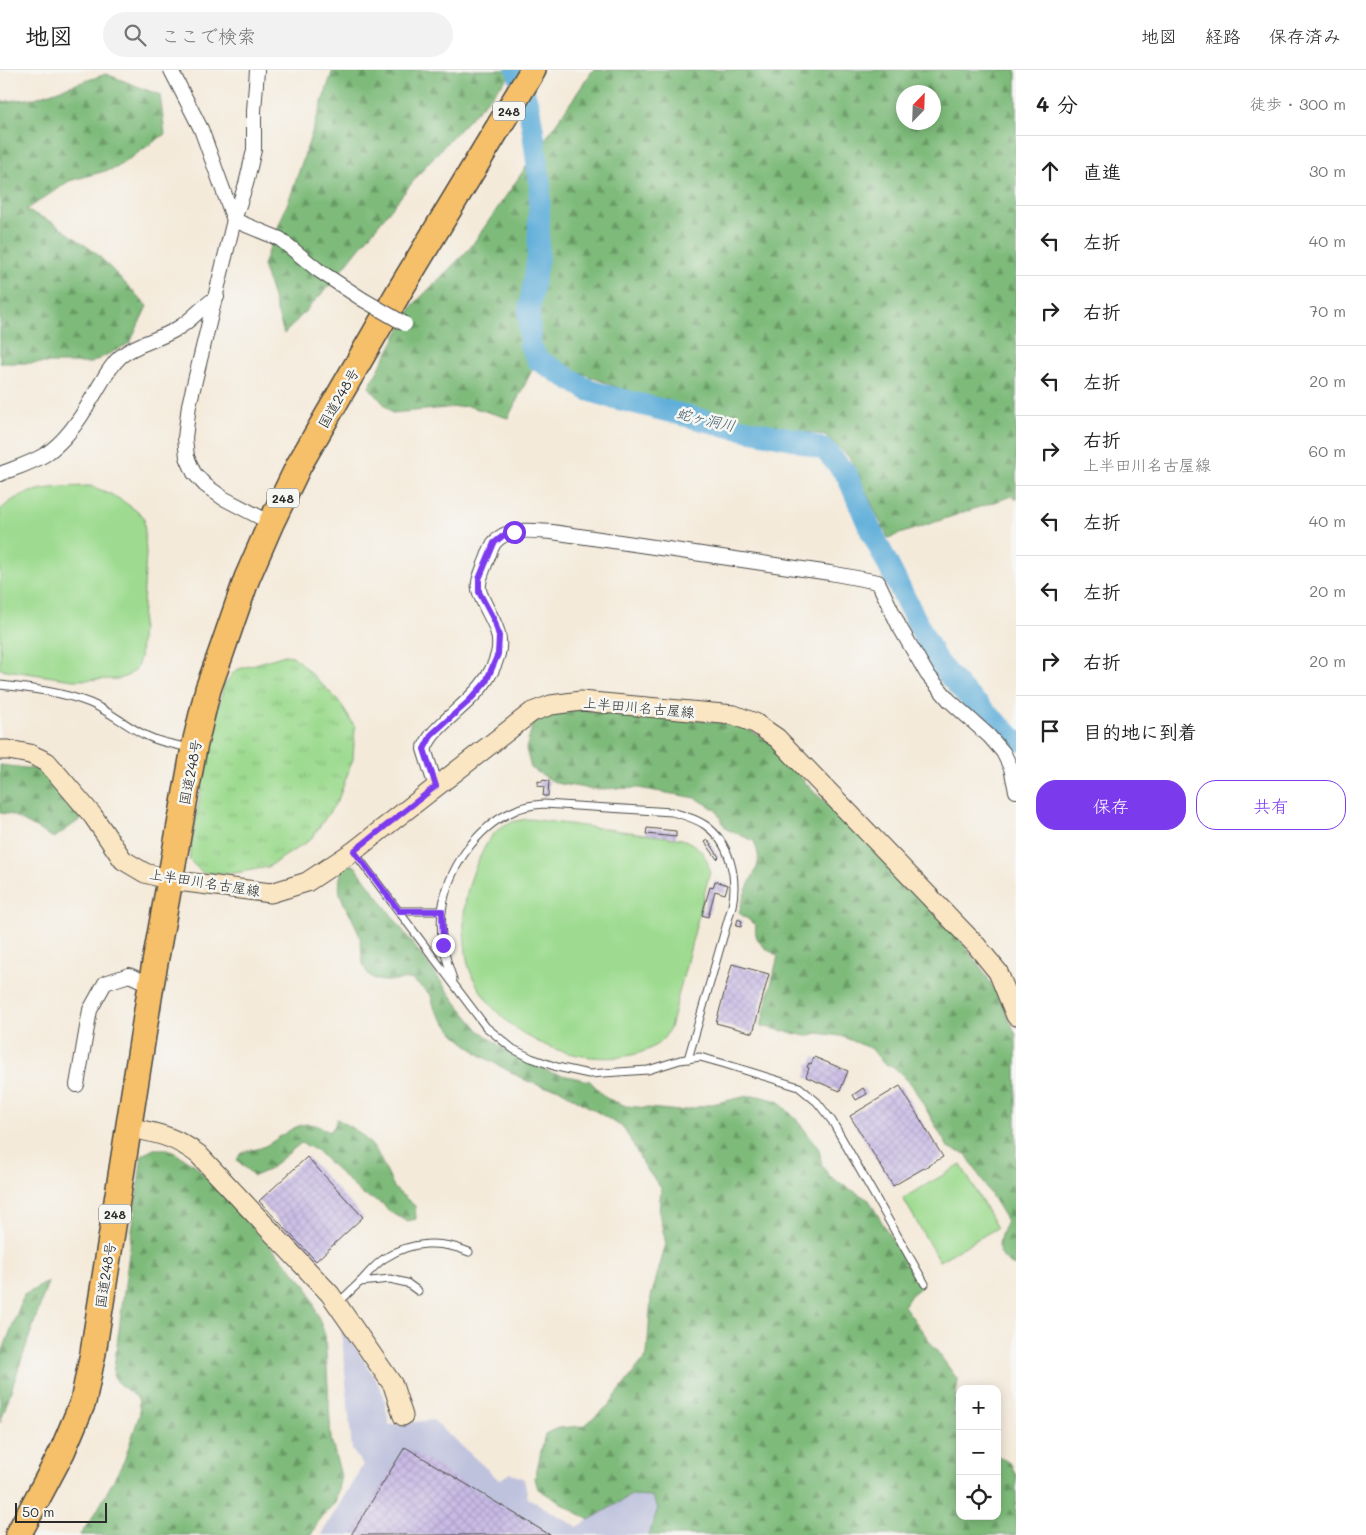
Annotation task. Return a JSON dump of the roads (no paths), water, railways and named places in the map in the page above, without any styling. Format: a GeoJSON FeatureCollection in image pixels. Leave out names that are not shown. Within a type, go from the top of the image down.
{"type":"FeatureCollection","features":[{"type":"Feature","properties":{"kind":"highway","name":"国道248号"},"geometry":{"type":"LineString","coordinates":[[18,1535],[62,1452],[83,1402],[95,1343],[151,985],[194,748],[208,690],[220,652],[247,578],[299,465],[400,290],[534,70]]}},
{"type":"Feature","properties":{"kind":"main road","name":"上半田川名古屋線"},"geometry":{"type":"LineString","coordinates":[[0,750],[30,754],[47,762],[92,816],[123,860],[145,873],[170,880],[271,893],[306,882],[354,851],[532,712],[552,705],[581,701],[734,715],[756,723],[777,738],[976,945],[998,972],[1016,1016]]}},
{"type":"Feature","properties":{"kind":"main road"},"geometry":{"type":"LineString","coordinates":[[128,1127],[167,1135],[182,1142],[198,1154],[330,1294],[393,1385],[404,1416]]}},
{"type":"Feature","properties":{"kind":"street"},"geometry":{"type":"LineString","coordinates":[[171,70],[201,129],[234,220],[280,240],[318,270],[405,324]]}},
{"type":"Feature","properties":{"kind":"street"},"geometry":{"type":"LineString","coordinates":[[257,70],[254,150],[246,184],[234,220],[217,297],[189,405],[185,438],[187,457],[194,473],[205,484],[223,498],[271,523]]}},
{"type":"Feature","properties":{"kind":"street"},"geometry":{"type":"LineString","coordinates":[[0,474],[46,454],[61,440],[78,419],[109,369],[121,356],[135,347],[166,336],[180,327],[206,303],[217,297]]}},
{"type":"Feature","properties":{"kind":"street"},"geometry":{"type":"LineString","coordinates":[[436,786],[424,749],[432,734],[469,701],[486,682],[498,654],[499,636],[495,622],[479,592],[479,579],[494,543],[504,535],[524,530],[552,532],[811,570],[878,582],[899,626],[927,674],[949,700],[989,736],[1003,752],[1011,768],[1016,792]]}},
{"type":"Feature","properties":{"kind":"street"},"geometry":{"type":"LineString","coordinates":[[78,1085],[90,1010],[105,983],[129,975],[151,985]]}},
{"type":"Feature","properties":{"kind":"lane"},"geometry":{"type":"LineString","coordinates":[[0,686],[44,692],[89,703],[158,741],[194,748]]}},
{"type":"Feature","properties":{"kind":"lane"},"geometry":{"type":"LineString","coordinates":[[455,986],[443,945],[442,911],[450,881],[464,855],[482,832],[494,822],[516,810],[544,804],[672,812],[705,825],[719,840],[725,850],[734,880],[734,894],[688,1059]]}},
{"type":"Feature","properties":{"kind":"lane"},"geometry":{"type":"LineString","coordinates":[[354,851],[486,1027],[513,1049],[557,1068],[589,1074],[648,1070],[700,1057],[799,1087],[817,1102],[832,1121],[925,1284]]}},
{"type":"Feature","properties":{"kind":"lane"},"geometry":{"type":"LineString","coordinates":[[399,911],[442,911]]}},
{"type":"Feature","properties":{"kind":"lane"},"geometry":{"type":"LineString","coordinates":[[336,1304],[384,1259],[407,1247],[434,1243],[454,1245],[469,1252]]}},
{"type":"Feature","properties":{"kind":"lane"},"geometry":{"type":"LineString","coordinates":[[360,1282],[390,1279],[407,1283],[418,1291]]}},
{"type":"Feature","properties":{"kind":"waterway","name":"蛇ヶ洞川"},"geometry":{"type":"LineString","coordinates":[[517,70],[529,108],[540,184],[538,256],[529,311],[530,345],[538,360],[588,390],[607,396],[731,427],[793,439],[825,450],[847,475],[870,529],[937,662],[963,691],[1016,741]]}}]}
